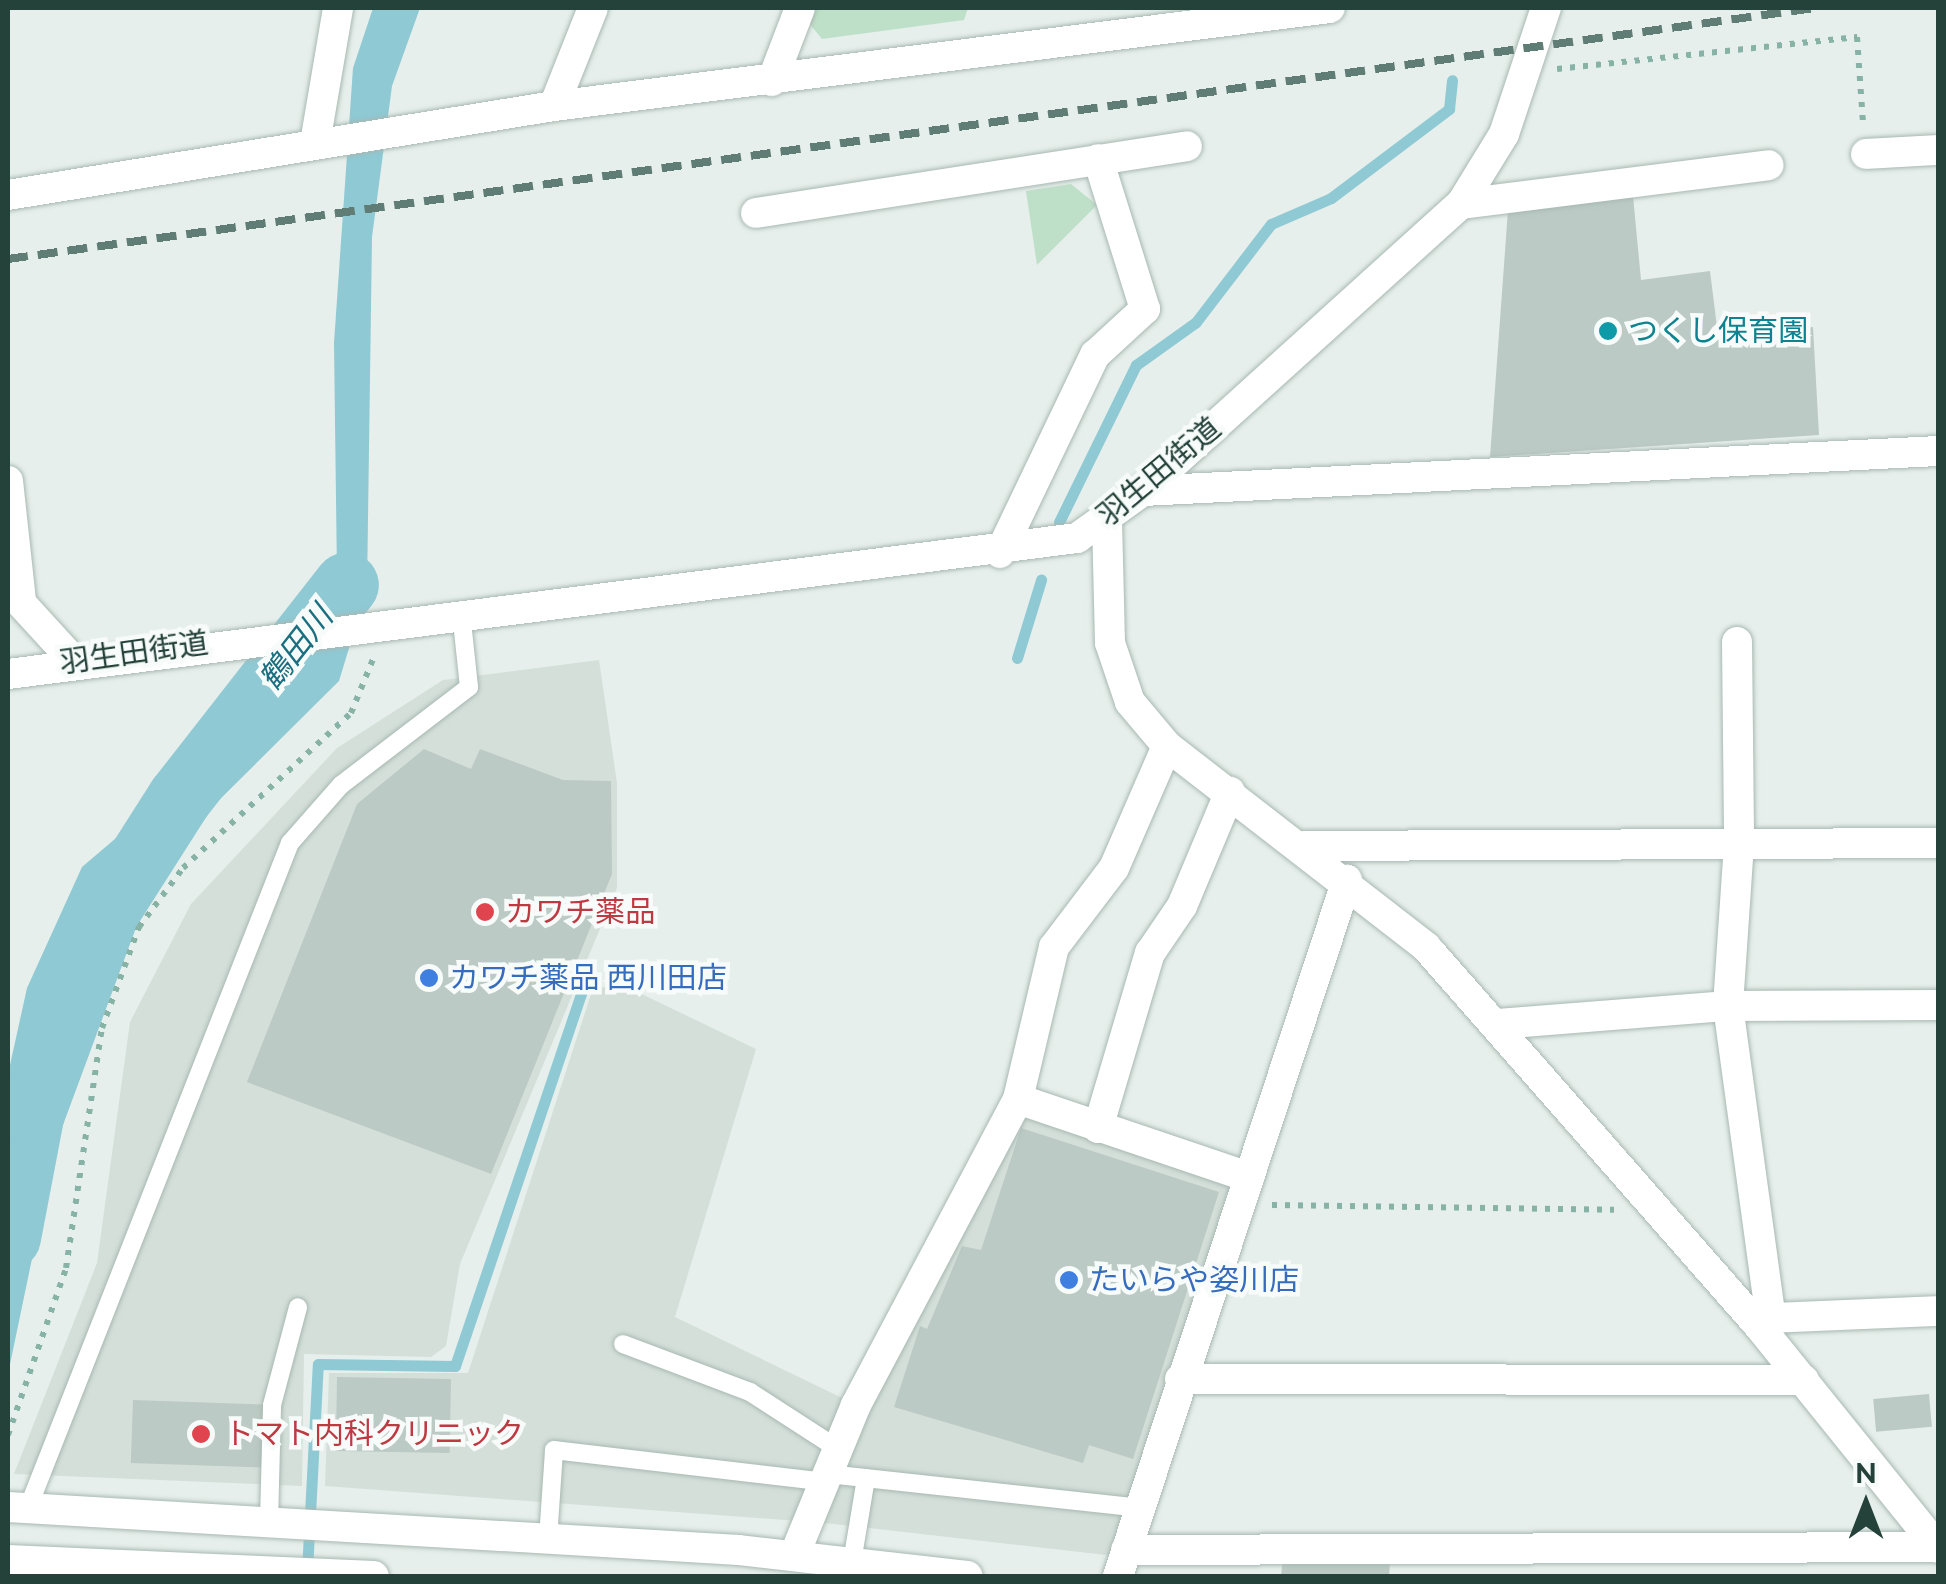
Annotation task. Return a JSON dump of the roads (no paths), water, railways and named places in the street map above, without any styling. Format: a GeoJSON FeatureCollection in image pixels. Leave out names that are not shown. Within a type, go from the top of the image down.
{"type":"FeatureCollection","features":[{"type":"Feature","properties":{"kind":"street"},"geometry":{"type":"LineString","coordinates":[[326,141],[338,8]]}},
{"type":"Feature","properties":{"kind":"street"},"geometry":{"type":"LineString","coordinates":[[554,106],[592,8]]}},
{"type":"Feature","properties":{"kind":"street"},"geometry":{"type":"LineString","coordinates":[[772,81],[800,8]]}},
{"type":"Feature","properties":{"kind":"street"},"geometry":{"type":"LineString","coordinates":[[8,195],[554,106],[772,81],[1225,16],[1330,8]]}},
{"type":"Feature","properties":{"kind":"street","name":"羽生田街道"},"geometry":{"type":"LineString","coordinates":[[8,674],[72,660],[461,612],[1000,553],[1077,538],[1142,491],[1460,204],[1498,147],[1546,8]]}},
{"type":"Feature","properties":{"kind":"street"},"geometry":{"type":"LineString","coordinates":[[756,214],[1187,146]]}},
{"type":"Feature","properties":{"kind":"street"},"geometry":{"type":"LineString","coordinates":[[1866,154],[1938,150]]}},
{"type":"Feature","properties":{"kind":"street"},"geometry":{"type":"LineString","coordinates":[[1000,553],[1095,355],[1145,309],[1098,159]]}},
{"type":"Feature","properties":{"kind":"street"},"geometry":{"type":"LineString","coordinates":[[1460,204],[1769,165]]}},
{"type":"Feature","properties":{"kind":"street"},"geometry":{"type":"LineString","coordinates":[[1142,491],[1938,451]]}},
{"type":"Feature","properties":{"kind":"street"},"geometry":{"type":"LineString","coordinates":[[8,482],[14,595],[72,660]]}},
{"type":"Feature","properties":{"kind":"street"},"geometry":{"type":"LineString","coordinates":[[1107,520],[1118,681],[1167,746],[1346,880],[1498,1024],[1660,1210],[1770,1328],[1804,1380],[1938,1546]]}},
{"type":"Feature","properties":{"kind":"street"},"geometry":{"type":"LineString","coordinates":[[1737,642],[1739,844],[1728,1006],[1770,1328]]}},
{"type":"Feature","properties":{"kind":"street"},"geometry":{"type":"LineString","coordinates":[[794,1556],[830,1468],[1018,1099],[1054,947],[1114,868],[1167,746]]}},
{"type":"Feature","properties":{"kind":"street"},"geometry":{"type":"LineString","coordinates":[[1098,1128],[1150,954],[1182,906],[1230,792]]}},
{"type":"Feature","properties":{"kind":"street"},"geometry":{"type":"LineString","coordinates":[[1304,846],[1938,843]]}},
{"type":"Feature","properties":{"kind":"street"},"geometry":{"type":"LineString","coordinates":[[1346,880],[1249,1177],[1236,1205],[1122,1563],[1938,1546]]}},
{"type":"Feature","properties":{"kind":"street"},"geometry":{"type":"LineString","coordinates":[[1498,1024],[1728,1006],[1938,1006]]}},
{"type":"Feature","properties":{"kind":"street"},"geometry":{"type":"LineString","coordinates":[[1018,1099],[1249,1177]]}},
{"type":"Feature","properties":{"kind":"street"},"geometry":{"type":"LineString","coordinates":[[1770,1328],[1938,1311]]}},
{"type":"Feature","properties":{"kind":"street"},"geometry":{"type":"LineString","coordinates":[[1180,1378],[1804,1380]]}},
{"type":"Feature","properties":{"kind":"street"},"geometry":{"type":"LineString","coordinates":[[18,1508],[794,1556],[968,1576]]}},
{"type":"Feature","properties":{"kind":"street"},"geometry":{"type":"LineString","coordinates":[[1928,1576],[1938,1546]]}},
{"type":"Feature","properties":{"kind":"street"},"geometry":{"type":"LineString","coordinates":[[8,1560],[374,1576]]}},
{"type":"Feature","properties":{"kind":"lane"},"geometry":{"type":"LineString","coordinates":[[18,1508],[290,842],[342,785],[469,687],[461,612]]}},
{"type":"Feature","properties":{"kind":"lane"},"geometry":{"type":"LineString","coordinates":[[269,1522],[272,1405],[298,1307]]}},
{"type":"Feature","properties":{"kind":"lane"},"geometry":{"type":"LineString","coordinates":[[623,1344],[750,1392],[830,1468]]}},
{"type":"Feature","properties":{"kind":"lane"},"geometry":{"type":"LineString","coordinates":[[548,1539],[554,1450],[830,1468],[866,1478],[1139,1508]]}},
{"type":"Feature","properties":{"kind":"lane"},"geometry":{"type":"LineString","coordinates":[[852,1562],[866,1478]]}},
{"type":"Feature","properties":{"kind":"water"},"geometry":{"type":"Polygon","coordinates":[[[373,8],[420,8],[392,86],[372,237],[367,589],[339,681],[203,816],[77,972],[57,1019],[44,1201],[8,1374],[8,1074],[27,988],[82,867],[256,719],[337,576],[334,343],[353,68],[373,8]]]}},
{"type":"Feature","properties":{"kind":"waterway"},"geometry":{"type":"LineString","coordinates":[[1059,522],[1136,365],[1196,322],[1271,224],[1331,198],[1449,109],[1452,80]]}},
{"type":"Feature","properties":{"kind":"waterway"},"geometry":{"type":"LineString","coordinates":[[1017,658],[1041,580]]}},
{"type":"Feature","properties":{"kind":"waterway","name":"鶴田川"},"geometry":{"type":"LineString","coordinates":[[8,1237],[31,1116],[107,911],[179,798],[346,584]]}},
{"type":"Feature","properties":{"kind":"waterway"},"geometry":{"type":"LineString","coordinates":[[307,1571],[318,1364],[455,1366],[587,977]]}},
{"type":"Feature","properties":{"kind":"railway"},"geometry":{"type":"LineString","coordinates":[[8,259],[1814,8]]}},
{"type":"Feature","properties":{"kind":"place","name":"つくし保育園"},"geometry":{"type":"Point","coordinates":[1608,331]}},
{"type":"Feature","properties":{"kind":"place","name":"カワチ薬品"},"geometry":{"type":"Point","coordinates":[485,912]}},
{"type":"Feature","properties":{"kind":"place","name":"カワチ薬品 西川田店"},"geometry":{"type":"Point","coordinates":[429,978]}},
{"type":"Feature","properties":{"kind":"place","name":"たいらや姿川店"},"geometry":{"type":"Point","coordinates":[1069,1280]}},
{"type":"Feature","properties":{"kind":"place","name":"トマト内科クリニック"},"geometry":{"type":"Point","coordinates":[201,1434]}}]}
